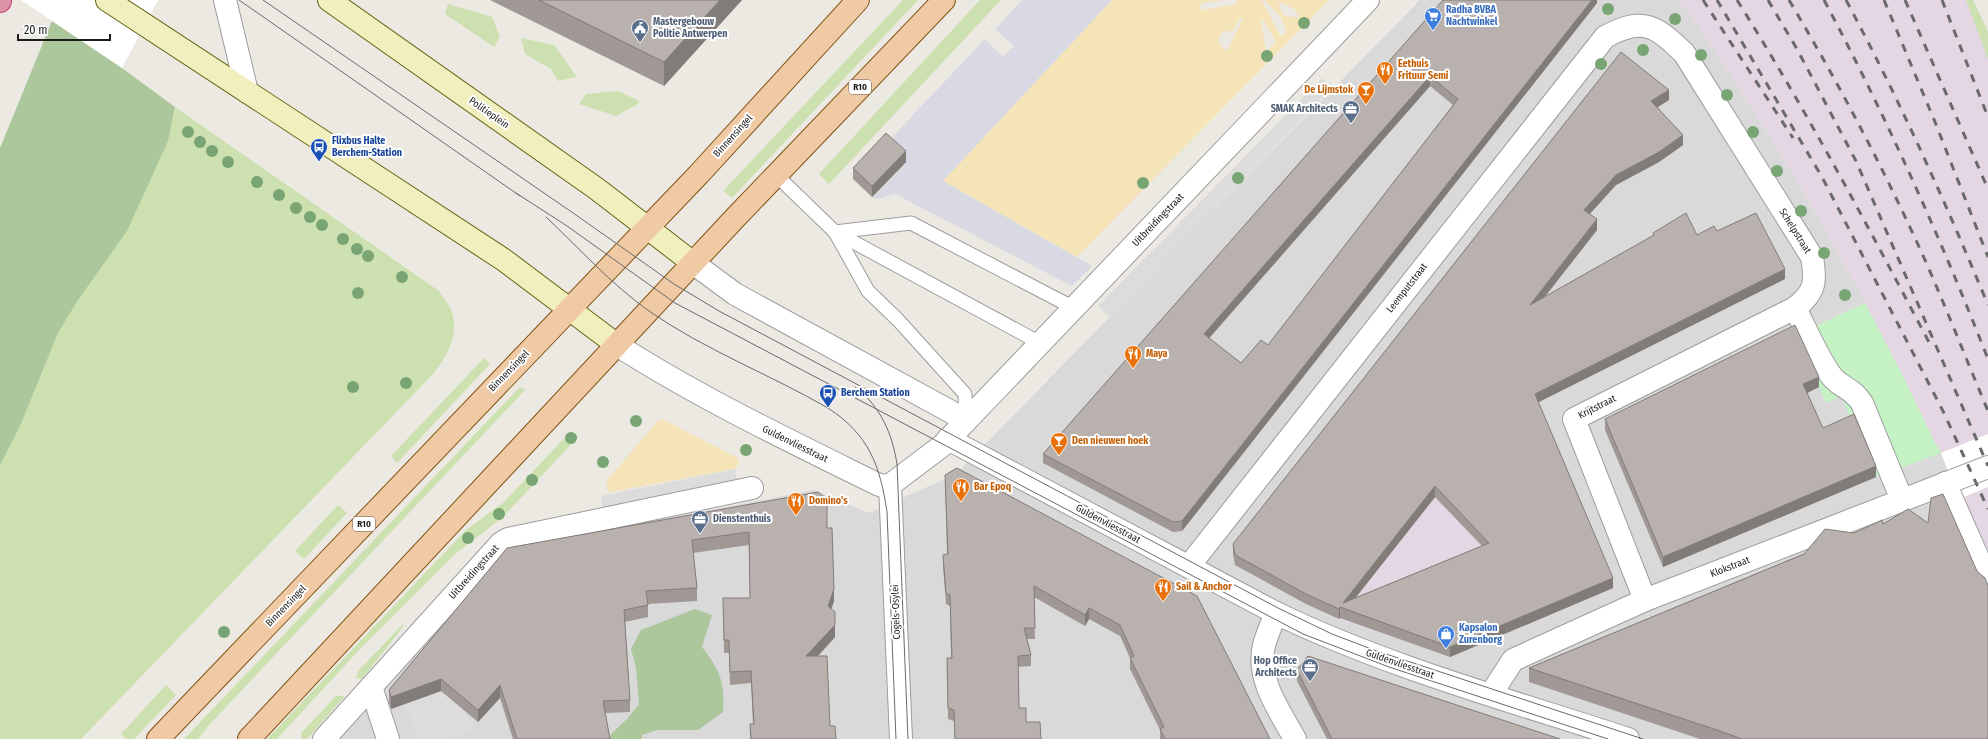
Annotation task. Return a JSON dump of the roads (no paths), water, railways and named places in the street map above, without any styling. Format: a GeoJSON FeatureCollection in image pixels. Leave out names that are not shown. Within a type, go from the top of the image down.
{"type":"FeatureCollection","features":[{"type":"Feature","properties":{"kind":"main road","name":"Binnensingel"},"geometry":{"type":"LineString","coordinates":[[158,739],[705,168],[858,0]]}},
{"type":"Feature","properties":{"kind":"main road","name":"R10"},"geometry":{"type":"LineString","coordinates":[[249,739],[693,263],[944,0]]}},
{"type":"Feature","properties":{"kind":"street"},"geometry":{"type":"LineString","coordinates":[[107,0],[504,260],[617,345]]}},
{"type":"Feature","properties":{"kind":"street"},"geometry":{"type":"LineString","coordinates":[[225,0],[247,92]]}},
{"type":"Feature","properties":{"kind":"street","name":"Politieplein"},"geometry":{"type":"LineString","coordinates":[[329,0],[597,189],[693,263]]}},
{"type":"Feature","properties":{"kind":"street","name":"Uitbreidingstraat"},"geometry":{"type":"LineString","coordinates":[[948,439],[1368,0]]}},
{"type":"Feature","properties":{"kind":"street","name":"Schelpstraat"},"geometry":{"type":"LineString","coordinates":[[1637,25],[1653,27],[1668,37],[1684,54],[1812,257],[1815,274],[1814,287],[1806,300],[1795,308]]}},
{"type":"Feature","properties":{"kind":"street","name":"Leemputstraat"},"geometry":{"type":"LineString","coordinates":[[1189,566],[1605,37],[1620,28],[1637,25]]}},
{"type":"Feature","properties":{"kind":"street"},"geometry":{"type":"LineString","coordinates":[[693,263],[735,294],[966,420]]}},
{"type":"Feature","properties":{"kind":"street"},"geometry":{"type":"LineString","coordinates":[[1795,308],[1827,370],[1835,380],[1856,393],[1862,403],[1902,500]]}},
{"type":"Feature","properties":{"kind":"street","name":"Krijtstraat"},"geometry":{"type":"LineString","coordinates":[[1645,600],[1574,418],[1795,308]]}},
{"type":"Feature","properties":{"kind":"street","name":"Guldenvliesstraat"},"geometry":{"type":"LineString","coordinates":[[617,345],[668,377],[748,421],[877,484],[883,486],[890,485]]}},
{"type":"Feature","properties":{"kind":"street"},"geometry":{"type":"LineString","coordinates":[[890,485],[925,460],[948,439]]}},
{"type":"Feature","properties":{"kind":"street","name":"Guldenvliesstraat"},"geometry":{"type":"LineString","coordinates":[[948,439],[1276,613],[1340,643],[1628,739]]}},
{"type":"Feature","properties":{"kind":"street","name":"Klokstraat"},"geometry":{"type":"LineString","coordinates":[[1491,694],[1513,660],[1645,600],[1988,467]]}},
{"type":"Feature","properties":{"kind":"street"},"geometry":{"type":"LineString","coordinates":[[1945,483],[1988,581]]}},
{"type":"Feature","properties":{"kind":"street","name":"Cogels-Osylei"},"geometry":{"type":"LineString","coordinates":[[890,485],[901,739]]}},
{"type":"Feature","properties":{"kind":"street","name":"Uitbreidingstraat"},"geometry":{"type":"LineString","coordinates":[[324,739],[495,549],[508,539],[752,488]]}},
{"type":"Feature","properties":{"kind":"street"},"geometry":{"type":"LineString","coordinates":[[1276,613],[1264,644],[1263,674],[1269,691],[1295,739]]}},
{"type":"Feature","properties":{"kind":"street"},"geometry":{"type":"LineString","coordinates":[[371,687],[388,739]]}},
{"type":"Feature","properties":{"kind":"lane"},"geometry":{"type":"LineString","coordinates":[[776,175],[836,232],[1040,344]]}},
{"type":"Feature","properties":{"kind":"lane"},"geometry":{"type":"LineString","coordinates":[[836,232],[911,223],[1074,308]]}},
{"type":"Feature","properties":{"kind":"lane"},"geometry":{"type":"LineString","coordinates":[[836,232],[868,291],[898,320],[965,394],[966,420]]}},
{"type":"Feature","properties":{"kind":"tram line"},"geometry":{"type":"LineString","coordinates":[[239,0],[520,196]]}},
{"type":"Feature","properties":{"kind":"tram line"},"geometry":{"type":"LineString","coordinates":[[263,0],[674,284],[719,311],[1278,608],[1332,634],[1374,650],[1643,739]]}},
{"type":"Feature","properties":{"kind":"tram line"},"geometry":{"type":"LineString","coordinates":[[516,193],[567,226],[675,303],[1303,634],[1389,667],[1608,739]]}},
{"type":"Feature","properties":{"kind":"tram line"},"geometry":{"type":"LineString","coordinates":[[546,217],[609,278],[649,311],[692,338],[828,408],[842,418],[863,440],[870,452],[881,480],[887,512],[896,739]]}},
{"type":"Feature","properties":{"kind":"tram line"},"geometry":{"type":"LineString","coordinates":[[855,387],[872,403],[884,421],[892,442],[897,464],[908,739]]}},
{"type":"Feature","properties":{"kind":"railway"},"geometry":{"type":"LineString","coordinates":[[1703,0],[1793,138]]}},
{"type":"Feature","properties":{"kind":"railway"},"geometry":{"type":"LineString","coordinates":[[1717,0],[1822,177],[1944,413],[1988,509]]}},
{"type":"Feature","properties":{"kind":"railway"},"geometry":{"type":"LineString","coordinates":[[1737,0],[1814,129],[1932,348]]}},
{"type":"Feature","properties":{"kind":"railway"},"geometry":{"type":"LineString","coordinates":[[1768,0],[1797,49],[1856,161],[1988,466]]}},
{"type":"Feature","properties":{"kind":"railway"},"geometry":{"type":"LineString","coordinates":[[1789,0],[1826,64],[1878,161],[1910,227],[1988,411]]}},
{"type":"Feature","properties":{"kind":"railway"},"geometry":{"type":"LineString","coordinates":[[1824,0],[1869,88],[1911,177],[1951,268],[1988,359]]}},
{"type":"Feature","properties":{"kind":"railway"},"geometry":{"type":"LineString","coordinates":[[1846,0],[1866,37],[1921,151],[1988,305]]}},
{"type":"Feature","properties":{"kind":"railway"},"geometry":{"type":"LineString","coordinates":[[1884,0],[1935,122],[1988,257]]}},
{"type":"Feature","properties":{"kind":"railway"},"geometry":{"type":"LineString","coordinates":[[1905,0],[1988,189]]}},
{"type":"Feature","properties":{"kind":"railway"},"geometry":{"type":"LineString","coordinates":[[1942,0],[1988,117]]}},
{"type":"Feature","properties":{"kind":"place","name":"Radha BVBA Nachtwinkel"},"geometry":{"type":"Point","coordinates":[1433,31]}},
{"type":"Feature","properties":{"kind":"place","name":"Mastergebouw Politie Antwerpen"},"geometry":{"type":"Point","coordinates":[640,43]}},
{"type":"Feature","properties":{"kind":"place","name":"Eethuis Frituur Semi"},"geometry":{"type":"Point","coordinates":[1385,85]}},
{"type":"Feature","properties":{"kind":"place","name":"De Lijmstok"},"geometry":{"type":"Point","coordinates":[1366,105]}},
{"type":"Feature","properties":{"kind":"place","name":"SMAK Architects"},"geometry":{"type":"Point","coordinates":[1351,124]}},
{"type":"Feature","properties":{"kind":"place","name":"Flixbus Halte Berchem-Station"},"geometry":{"type":"Point","coordinates":[319,162]}},
{"type":"Feature","properties":{"kind":"place","name":"Maya"},"geometry":{"type":"Point","coordinates":[1133,369]}},
{"type":"Feature","properties":{"kind":"place","name":"Berchem Station"},"geometry":{"type":"Point","coordinates":[828,408]}},
{"type":"Feature","properties":{"kind":"place","name":"Den nieuwen hoek"},"geometry":{"type":"Point","coordinates":[1059,456]}},
{"type":"Feature","properties":{"kind":"place","name":"Bar Epoq"},"geometry":{"type":"Point","coordinates":[961,502]}},
{"type":"Feature","properties":{"kind":"place","name":"Domino's"},"geometry":{"type":"Point","coordinates":[796,516]}},
{"type":"Feature","properties":{"kind":"place","name":"Dienstenthuis"},"geometry":{"type":"Point","coordinates":[700,534]}},
{"type":"Feature","properties":{"kind":"place","name":"Sail & Anchor"},"geometry":{"type":"Point","coordinates":[1163,602]}},
{"type":"Feature","properties":{"kind":"place","name":"Kapsalon Zurenborg"},"geometry":{"type":"Point","coordinates":[1446,649]}},
{"type":"Feature","properties":{"kind":"place","name":"Hop Office Architects"},"geometry":{"type":"Point","coordinates":[1310,682]}}]}
